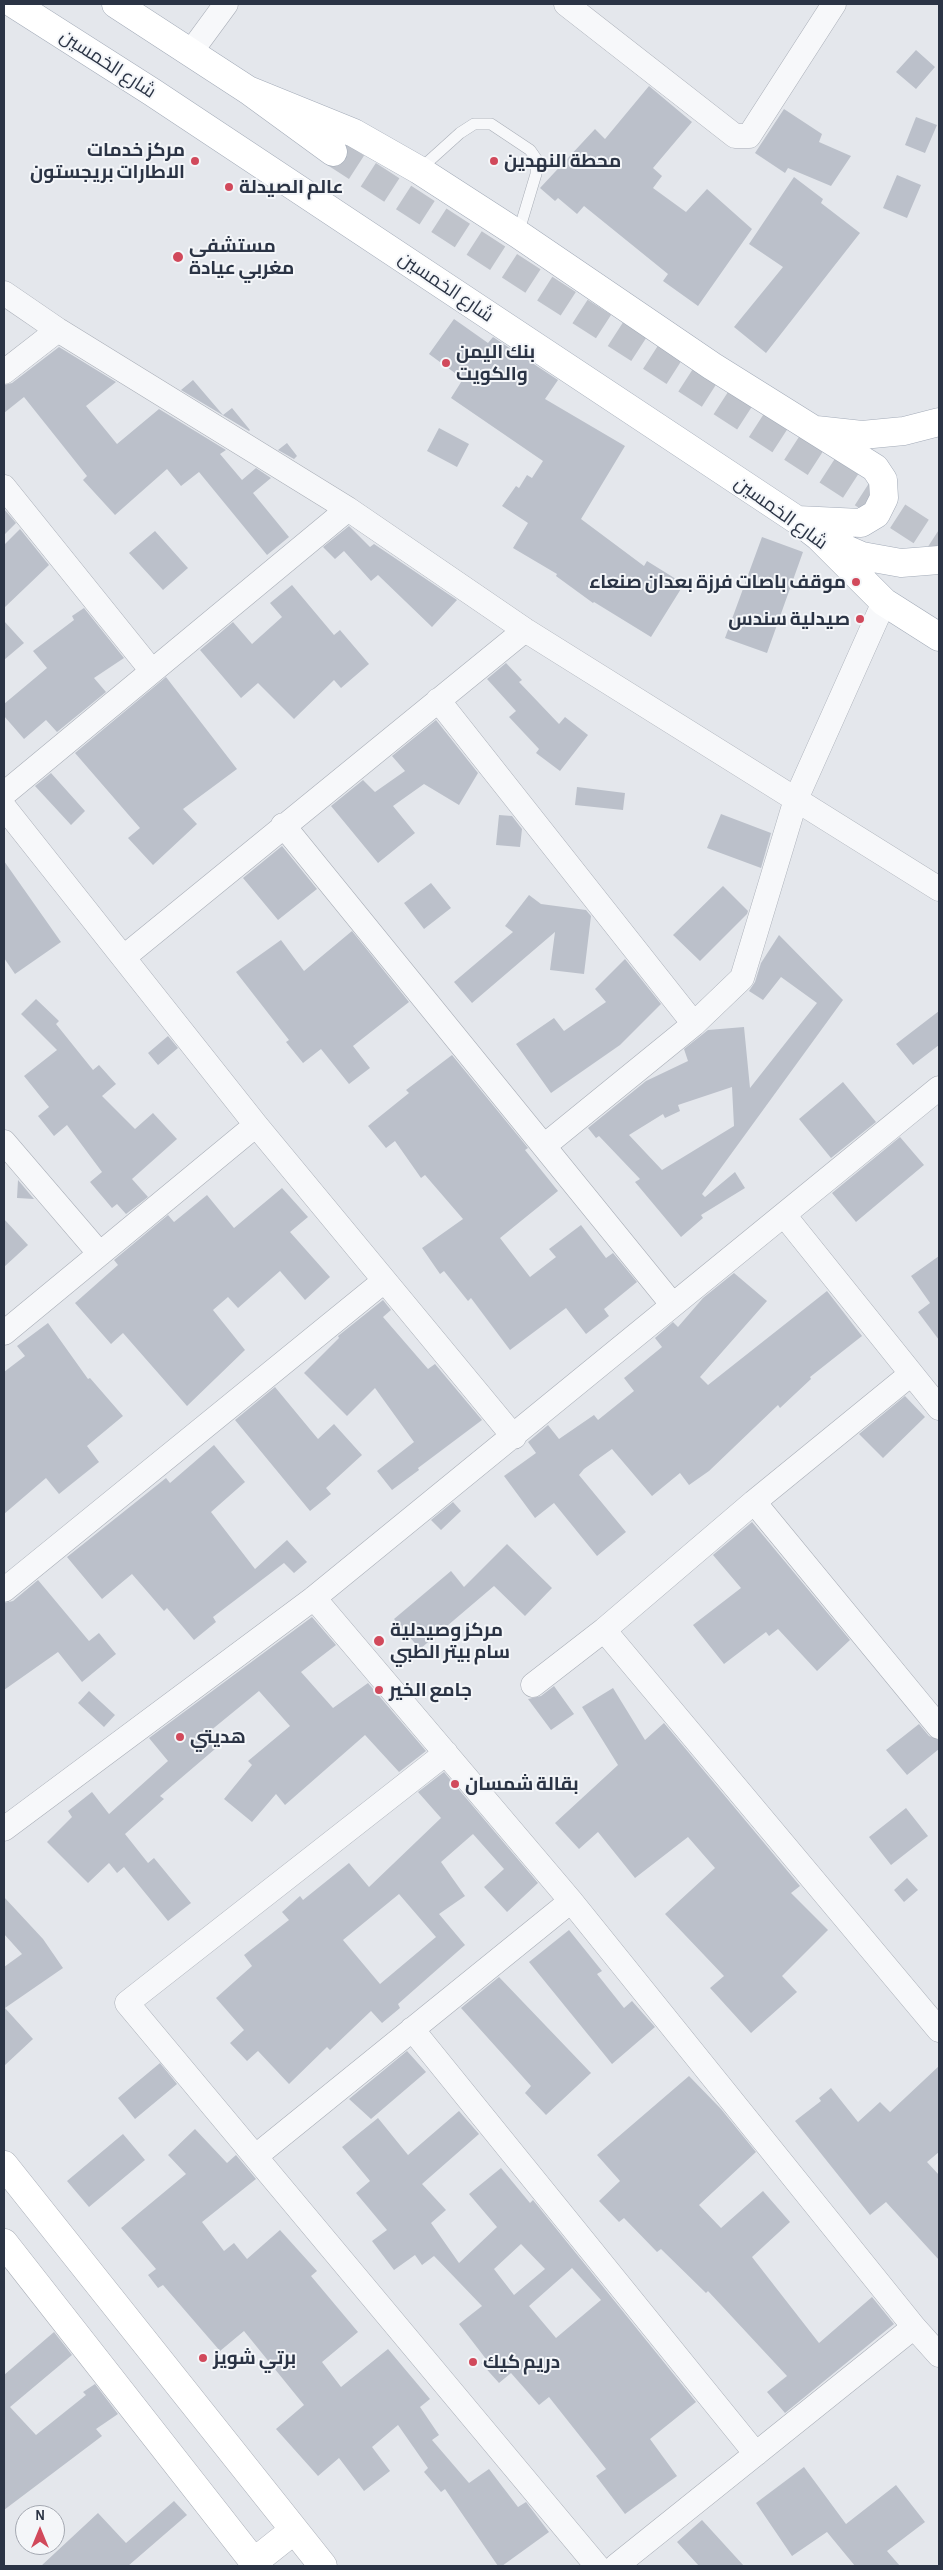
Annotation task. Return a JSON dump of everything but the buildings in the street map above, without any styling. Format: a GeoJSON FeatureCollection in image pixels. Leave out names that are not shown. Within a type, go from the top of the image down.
{"type":"FeatureCollection","features":[{"type":"Feature","properties":{"kind":"main road","name":"شارع الخمسين"},"geometry":{"type":"LineString","coordinates":[[14,4],[152,92],[797,520],[819,538],[884,602],[939,637]]}},
{"type":"Feature","properties":{"kind":"main road"},"geometry":{"type":"LineString","coordinates":[[116,4],[248,90],[333,152]]}},
{"type":"Feature","properties":{"kind":"main road"},"geometry":{"type":"LineString","coordinates":[[248,90],[354,134],[419,170],[518,234],[712,366],[876,468],[883,480],[884,498],[876,514],[861,523],[797,520]]}},
{"type":"Feature","properties":{"kind":"main road"},"geometry":{"type":"LineString","coordinates":[[812,429],[862,435],[904,430],[939,422]]}},
{"type":"Feature","properties":{"kind":"main road"},"geometry":{"type":"LineString","coordinates":[[819,538],[862,556],[901,562],[939,560]]}},
{"type":"Feature","properties":{"kind":"main road"},"geometry":{"type":"LineString","coordinates":[[4,2165],[293,2531],[323,2566]]}},
{"type":"Feature","properties":{"kind":"main road"},"geometry":{"type":"LineString","coordinates":[[4,2243],[254,2565],[293,2531]]}},
{"type":"Feature","properties":{"kind":"street"},"geometry":{"type":"LineString","coordinates":[[190,53],[226,4]]}},
{"type":"Feature","properties":{"kind":"street"},"geometry":{"type":"LineString","coordinates":[[566,4],[735,136],[749,136],[834,4]]}},
{"type":"Feature","properties":{"kind":"street"},"geometry":{"type":"LineString","coordinates":[[4,294],[58,330],[348,508],[525,630],[939,889]]}},
{"type":"Feature","properties":{"kind":"street"},"geometry":{"type":"LineString","coordinates":[[4,372],[58,330]]}},
{"type":"Feature","properties":{"kind":"street"},"geometry":{"type":"LineString","coordinates":[[4,487],[152,671]]}},
{"type":"Feature","properties":{"kind":"street"},"geometry":{"type":"LineString","coordinates":[[4,794],[348,508]]}},
{"type":"Feature","properties":{"kind":"street"},"geometry":{"type":"LineString","coordinates":[[544,1146],[694,1024],[742,978],[796,799],[884,602]]}},
{"type":"Feature","properties":{"kind":"street"},"geometry":{"type":"LineString","coordinates":[[124,957],[282,825],[525,630]]}},
{"type":"Feature","properties":{"kind":"street"},"geometry":{"type":"LineString","coordinates":[[438,700],[694,1024]]}},
{"type":"Feature","properties":{"kind":"street"},"geometry":{"type":"LineString","coordinates":[[4,807],[256,1125],[514,1437]]}},
{"type":"Feature","properties":{"kind":"street"},"geometry":{"type":"LineString","coordinates":[[282,825],[672,1304]]}},
{"type":"Feature","properties":{"kind":"street"},"geometry":{"type":"LineString","coordinates":[[4,1829],[314,1598],[514,1437],[672,1304],[938,1091]]}},
{"type":"Feature","properties":{"kind":"street"},"geometry":{"type":"LineString","coordinates":[[4,1333],[256,1125]]}},
{"type":"Feature","properties":{"kind":"street"},"geometry":{"type":"LineString","coordinates":[[4,1142],[100,1254]]}},
{"type":"Feature","properties":{"kind":"street"},"geometry":{"type":"LineString","coordinates":[[784,1216],[939,1408]]}},
{"type":"Feature","properties":{"kind":"street"},"geometry":{"type":"LineString","coordinates":[[4,1590],[384,1281]]}},
{"type":"Feature","properties":{"kind":"street"},"geometry":{"type":"LineString","coordinates":[[533,1684],[604,1630],[754,1502],[911,1374]]}},
{"type":"Feature","properties":{"kind":"street"},"geometry":{"type":"LineString","coordinates":[[754,1502],[939,1727]]}},
{"type":"Feature","properties":{"kind":"street"},"geometry":{"type":"LineString","coordinates":[[314,1598],[571,1901],[914,2327],[939,2355]]}},
{"type":"Feature","properties":{"kind":"street"},"geometry":{"type":"LineString","coordinates":[[604,1630],[939,2030]]}},
{"type":"Feature","properties":{"kind":"street"},"geometry":{"type":"LineString","coordinates":[[446,1753],[127,2003],[596,2566]]}},
{"type":"Feature","properties":{"kind":"street"},"geometry":{"type":"LineString","coordinates":[[256,2156],[571,1901]]}},
{"type":"Feature","properties":{"kind":"street"},"geometry":{"type":"LineString","coordinates":[[412,2029],[756,2454]]}},
{"type":"Feature","properties":{"kind":"street"},"geometry":{"type":"LineString","coordinates":[[616,2566],[914,2327]]}},
{"type":"Feature","properties":{"kind":"lane"},"geometry":{"type":"LineString","coordinates":[[419,170],[460,133],[474,124],[491,124],[530,150],[537,160],[536,174],[518,234]]}},
{"type":"Feature","properties":{"kind":"tunnel"},"geometry":{"type":"LineString","coordinates":[[333,152],[939,543]]}},
{"type":"Feature","properties":{"kind":"place","name":"مركز خدمات الاطارات بريجستون"},"geometry":{"type":"Point","coordinates":[195,161]}},
{"type":"Feature","properties":{"kind":"place","name":"محطة النهدين"},"geometry":{"type":"Point","coordinates":[494,161]}},
{"type":"Feature","properties":{"kind":"place","name":"عالم الصيدلة"},"geometry":{"type":"Point","coordinates":[229,187]}},
{"type":"Feature","properties":{"kind":"place","name":"مستشفى مغربي عيادة"},"geometry":{"type":"Point","coordinates":[178,257]}},
{"type":"Feature","properties":{"kind":"place","name":"بنك اليمن والكويت"},"geometry":{"type":"Point","coordinates":[446,363]}},
{"type":"Feature","properties":{"kind":"place","name":"موقف باصات فرزة بعدان صنعاء"},"geometry":{"type":"Point","coordinates":[856,582]}},
{"type":"Feature","properties":{"kind":"place","name":"صيدلية سندس"},"geometry":{"type":"Point","coordinates":[860,619]}},
{"type":"Feature","properties":{"kind":"place","name":"مركز وصيدلية سام بيتر الطبي"},"geometry":{"type":"Point","coordinates":[379,1641]}},
{"type":"Feature","properties":{"kind":"place","name":"جامع الخير"},"geometry":{"type":"Point","coordinates":[379,1690]}},
{"type":"Feature","properties":{"kind":"place","name":"هديتي"},"geometry":{"type":"Point","coordinates":[180,1737]}},
{"type":"Feature","properties":{"kind":"place","name":"بقالة شمسان"},"geometry":{"type":"Point","coordinates":[455,1784]}},
{"type":"Feature","properties":{"kind":"place","name":"برتي شويز"},"geometry":{"type":"Point","coordinates":[203,2358]}},
{"type":"Feature","properties":{"kind":"place","name":"دريم كيك"},"geometry":{"type":"Point","coordinates":[473,2362]}}]}
